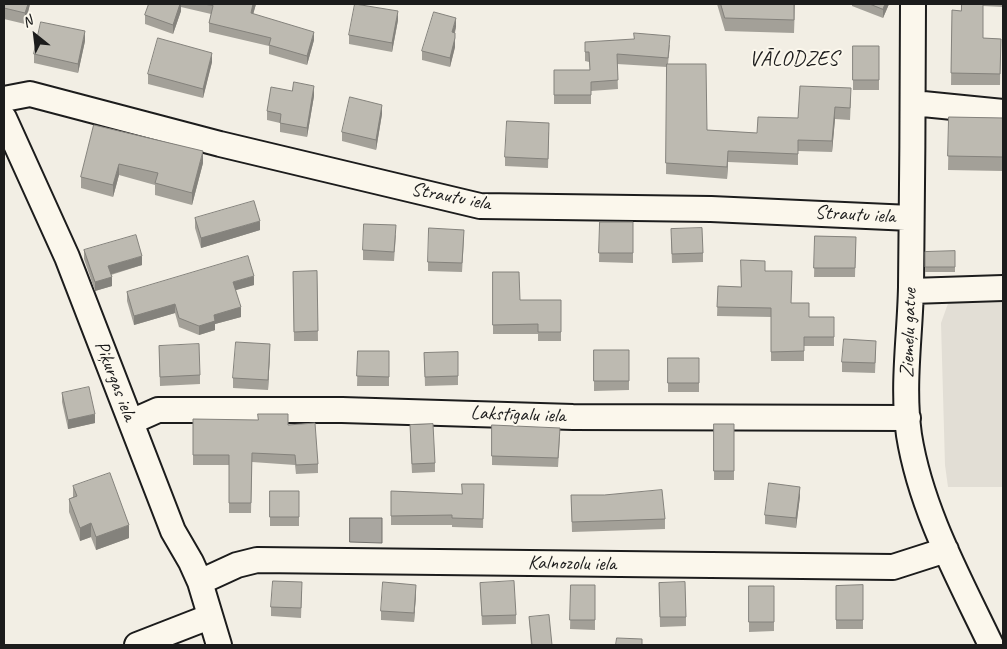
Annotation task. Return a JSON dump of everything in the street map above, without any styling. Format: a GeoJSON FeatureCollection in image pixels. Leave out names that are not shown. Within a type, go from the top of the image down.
{"type":"FeatureCollection","features":[{"type":"Feature","properties":{"kind":"street","name":"Ziemeļu gatve"},"geometry":{"type":"LineString","coordinates":[[913,4],[911,291],[905,367],[908,418],[920,482],[946,550],[991,645]]}},
{"type":"Feature","properties":{"kind":"street","name":"Strautu iela"},"geometry":{"type":"LineString","coordinates":[[4,99],[30,94],[220,144],[480,206],[711,209],[911,218]]}},
{"type":"Feature","properties":{"kind":"street"},"geometry":{"type":"LineString","coordinates":[[913,103],[1003,112]]}},
{"type":"Feature","properties":{"kind":"street","name":"Piķurgas iela"},"geometry":{"type":"LineString","coordinates":[[4,118],[66,257],[173,531],[200,582],[219,645]]}},
{"type":"Feature","properties":{"kind":"street"},"geometry":{"type":"LineString","coordinates":[[911,291],[1003,288]]}},
{"type":"Feature","properties":{"kind":"street","name":"Lakstīgalu iela"},"geometry":{"type":"LineString","coordinates":[[131,422],[158,410],[342,410],[573,417],[908,418]]}},
{"type":"Feature","properties":{"kind":"street","name":"Kalnozolu iela"},"geometry":{"type":"LineString","coordinates":[[200,582],[237,565],[257,560],[893,567],[946,550]]}},
{"type":"Feature","properties":{"kind":"street"},"geometry":{"type":"LineString","coordinates":[[137,645],[209,617]]}},
{"type":"Feature","properties":{"kind":"shaded area"},"geometry":{"type":"Polygon","coordinates":[[[1003,297],[1003,487],[948,487],[945,465],[941,323],[950,298],[1003,297]]]}},
{"type":"Feature","properties":{"kind":"shaded area"},"geometry":{"type":"Polygon","coordinates":[[[350,518],[382,518],[382,543],[350,542],[350,518]]]}},
{"type":"Feature","properties":{"kind":"building"},"geometry":{"type":"Polygon","coordinates":[[[4,4],[28,4],[25,13],[4,8],[4,4]]]}},
{"type":"Feature","properties":{"kind":"building"},"geometry":{"type":"Polygon","coordinates":[[[149,4],[180,4],[173,25],[145,15],[149,4]]]}},
{"type":"Feature","properties":{"kind":"building"},"geometry":{"type":"Polygon","coordinates":[[[204,4],[253,4],[251,13],[314,32],[307,56],[269,45],[271,38],[209,23],[213,6],[204,4]]]}},
{"type":"Feature","properties":{"kind":"building"},"geometry":{"type":"Polygon","coordinates":[[[355,4],[398,11],[392,43],[349,35],[355,4]]]}},
{"type":"Feature","properties":{"kind":"building"},"geometry":{"type":"Polygon","coordinates":[[[721,4],[794,4],[794,20],[725,18],[721,4]]]}},
{"type":"Feature","properties":{"kind":"building"},"geometry":{"type":"Polygon","coordinates":[[[870,4],[885,4],[883,9],[870,4]]]}},
{"type":"Feature","properties":{"kind":"building"},"geometry":{"type":"Polygon","coordinates":[[[962,4],[983,4],[983,38],[1001,39],[1000,74],[951,73],[952,10],[961,11],[962,4]]]}},
{"type":"Feature","properties":{"kind":"building"},"geometry":{"type":"Polygon","coordinates":[[[434,12],[456,18],[452,32],[455,33],[455,38],[450,58],[422,51],[434,12]]]}},
{"type":"Feature","properties":{"kind":"building"},"geometry":{"type":"Polygon","coordinates":[[[41,22],[85,31],[78,64],[34,54],[41,22]]]}},
{"type":"Feature","properties":{"kind":"building"},"geometry":{"type":"Polygon","coordinates":[[[634,33],[670,36],[668,58],[617,54],[618,80],[591,82],[591,95],[554,95],[554,70],[590,70],[589,52],[585,52],[585,42],[634,39],[634,33]]]}},
{"type":"Feature","properties":{"kind":"building"},"geometry":{"type":"Polygon","coordinates":[[[158,38],[212,53],[203,89],[148,74],[158,38]]]}},
{"type":"Feature","properties":{"kind":"building"},"geometry":{"type":"Polygon","coordinates":[[[853,46],[879,46],[879,80],[853,80],[853,46]]]}},
{"type":"Feature","properties":{"kind":"building"},"geometry":{"type":"Polygon","coordinates":[[[667,64],[706,64],[707,130],[757,133],[758,117],[798,118],[800,86],[851,88],[850,108],[835,107],[832,141],[798,140],[798,154],[728,151],[727,167],[666,163],[667,64]]]}},
{"type":"Feature","properties":{"kind":"building"},"geometry":{"type":"Polygon","coordinates":[[[294,82],[314,86],[307,128],[280,123],[281,114],[267,111],[271,87],[292,91],[294,82]]]}},
{"type":"Feature","properties":{"kind":"building"},"geometry":{"type":"Polygon","coordinates":[[[350,97],[382,105],[376,140],[342,132],[350,97]]]}},
{"type":"Feature","properties":{"kind":"building"},"geometry":{"type":"Polygon","coordinates":[[[949,117],[1003,118],[1003,157],[948,156],[949,117]]]}},
{"type":"Feature","properties":{"kind":"building"},"geometry":{"type":"Polygon","coordinates":[[[507,121],[549,123],[548,159],[505,157],[507,121]]]}},
{"type":"Feature","properties":{"kind":"building"},"geometry":{"type":"Polygon","coordinates":[[[94,125],[203,151],[192,193],[155,183],[158,173],[119,164],[113,185],[81,177],[94,125]]]}},
{"type":"Feature","properties":{"kind":"building"},"geometry":{"type":"Polygon","coordinates":[[[254,201],[260,221],[201,238],[195,218],[254,201]]]}},
{"type":"Feature","properties":{"kind":"building"},"geometry":{"type":"Polygon","coordinates":[[[600,222],[633,222],[633,253],[599,253],[600,222]]]}},
{"type":"Feature","properties":{"kind":"building"},"geometry":{"type":"Polygon","coordinates":[[[364,224],[396,225],[394,252],[363,250],[364,224]]]}},
{"type":"Feature","properties":{"kind":"building"},"geometry":{"type":"Polygon","coordinates":[[[429,228],[464,230],[462,263],[428,262],[429,228]]]}},
{"type":"Feature","properties":{"kind":"building"},"geometry":{"type":"Polygon","coordinates":[[[702,228],[703,253],[672,254],[671,229],[702,228]]]}},
{"type":"Feature","properties":{"kind":"building"},"geometry":{"type":"Polygon","coordinates":[[[136,235],[142,256],[108,266],[112,277],[95,282],[84,250],[136,235]]]}},
{"type":"Feature","properties":{"kind":"building"},"geometry":{"type":"Polygon","coordinates":[[[815,236],[856,237],[855,268],[814,268],[815,236]]]}},
{"type":"Feature","properties":{"kind":"building"},"geometry":{"type":"Polygon","coordinates":[[[955,251],[955,267],[925,267],[925,252],[955,251]]]}},
{"type":"Feature","properties":{"kind":"building"},"geometry":{"type":"Polygon","coordinates":[[[248,256],[254,276],[233,282],[241,307],[214,315],[215,321],[199,326],[179,318],[175,304],[134,316],[127,292],[248,256]]]}},
{"type":"Feature","properties":{"kind":"building"},"geometry":{"type":"Polygon","coordinates":[[[741,260],[765,261],[765,271],[792,271],[791,303],[809,303],[809,317],[834,317],[834,337],[804,337],[804,351],[771,352],[771,308],[717,307],[718,286],[741,287],[741,260]]]}},
{"type":"Feature","properties":{"kind":"building"},"geometry":{"type":"Polygon","coordinates":[[[317,271],[318,331],[294,332],[293,272],[317,271]]]}},
{"type":"Feature","properties":{"kind":"building"},"geometry":{"type":"Polygon","coordinates":[[[493,272],[519,272],[520,300],[561,300],[561,332],[538,332],[538,324],[493,325],[493,272]]]}},
{"type":"Feature","properties":{"kind":"building"},"geometry":{"type":"Polygon","coordinates":[[[844,339],[876,341],[875,363],[842,362],[844,339]]]}},
{"type":"Feature","properties":{"kind":"building"},"geometry":{"type":"Polygon","coordinates":[[[236,342],[270,344],[268,380],[233,378],[236,342]]]}},
{"type":"Feature","properties":{"kind":"building"},"geometry":{"type":"Polygon","coordinates":[[[199,344],[200,375],[160,377],[159,346],[199,344]]]}},
{"type":"Feature","properties":{"kind":"building"},"geometry":{"type":"Polygon","coordinates":[[[594,350],[629,350],[629,381],[594,381],[594,350]]]}},
{"type":"Feature","properties":{"kind":"building"},"geometry":{"type":"Polygon","coordinates":[[[358,351],[389,351],[389,377],[357,376],[358,351]]]}},
{"type":"Feature","properties":{"kind":"building"},"geometry":{"type":"Polygon","coordinates":[[[458,352],[458,376],[425,377],[424,353],[458,352]]]}},
{"type":"Feature","properties":{"kind":"building"},"geometry":{"type":"Polygon","coordinates":[[[668,358],[699,358],[699,383],[668,383],[668,358]]]}},
{"type":"Feature","properties":{"kind":"building"},"geometry":{"type":"Polygon","coordinates":[[[89,387],[95,414],[68,420],[62,393],[89,387]]]}},
{"type":"Feature","properties":{"kind":"building"},"geometry":{"type":"Polygon","coordinates":[[[258,414],[288,414],[288,425],[315,423],[318,464],[296,465],[295,455],[252,453],[251,503],[229,503],[229,455],[193,455],[193,419],[258,420],[258,414]]]}},
{"type":"Feature","properties":{"kind":"building"},"geometry":{"type":"Polygon","coordinates":[[[433,424],[435,463],[412,464],[410,425],[433,424]]]}},
{"type":"Feature","properties":{"kind":"building"},"geometry":{"type":"Polygon","coordinates":[[[714,424],[734,424],[734,471],[714,471],[714,424]]]}},
{"type":"Feature","properties":{"kind":"building"},"geometry":{"type":"Polygon","coordinates":[[[492,425],[560,428],[558,458],[492,456],[492,425]]]}},
{"type":"Feature","properties":{"kind":"building"},"geometry":{"type":"Polygon","coordinates":[[[110,473],[129,525],[96,537],[91,523],[80,528],[69,499],[77,496],[73,486],[110,473]]]}},
{"type":"Feature","properties":{"kind":"building"},"geometry":{"type":"Polygon","coordinates":[[[769,483],[800,487],[796,518],[765,515],[769,483]]]}},
{"type":"Feature","properties":{"kind":"building"},"geometry":{"type":"Polygon","coordinates":[[[462,484],[484,484],[483,519],[452,518],[452,515],[391,516],[391,491],[462,494],[462,484]]]}},
{"type":"Feature","properties":{"kind":"building"},"geometry":{"type":"Polygon","coordinates":[[[662,490],[665,519],[572,522],[571,495],[604,495],[662,490]]]}},
{"type":"Feature","properties":{"kind":"building"},"geometry":{"type":"Polygon","coordinates":[[[270,491],[299,491],[299,517],[270,517],[270,491]]]}},
{"type":"Feature","properties":{"kind":"building"},"geometry":{"type":"Polygon","coordinates":[[[273,581],[302,582],[301,608],[271,607],[273,581]]]}},
{"type":"Feature","properties":{"kind":"building"},"geometry":{"type":"Polygon","coordinates":[[[514,581],[516,615],[482,616],[480,583],[514,581]]]}},
{"type":"Feature","properties":{"kind":"building"},"geometry":{"type":"Polygon","coordinates":[[[383,582],[416,585],[414,613],[381,611],[383,582]]]}},
{"type":"Feature","properties":{"kind":"building"},"geometry":{"type":"Polygon","coordinates":[[[685,582],[686,617],[660,617],[659,583],[685,582]]]}},
{"type":"Feature","properties":{"kind":"building"},"geometry":{"type":"Polygon","coordinates":[[[571,585],[595,585],[595,620],[570,620],[571,585]]]}},
{"type":"Feature","properties":{"kind":"building"},"geometry":{"type":"Polygon","coordinates":[[[863,585],[863,620],[836,620],[836,586],[863,585]]]}},
{"type":"Feature","properties":{"kind":"building"},"geometry":{"type":"Polygon","coordinates":[[[749,586],[774,586],[774,622],[749,622],[749,586]]]}},
{"type":"Feature","properties":{"kind":"building"},"geometry":{"type":"Polygon","coordinates":[[[549,615],[552,645],[532,645],[529,617],[549,615]]]}},
{"type":"Feature","properties":{"kind":"building"},"geometry":{"type":"Polygon","coordinates":[[[617,638],[642,639],[642,645],[616,645],[617,638]]]}},
{"type":"Feature","properties":{"kind":"district","name":"VĀLODZES"},"geometry":{"type":"Point","coordinates":[794,59]}}]}
